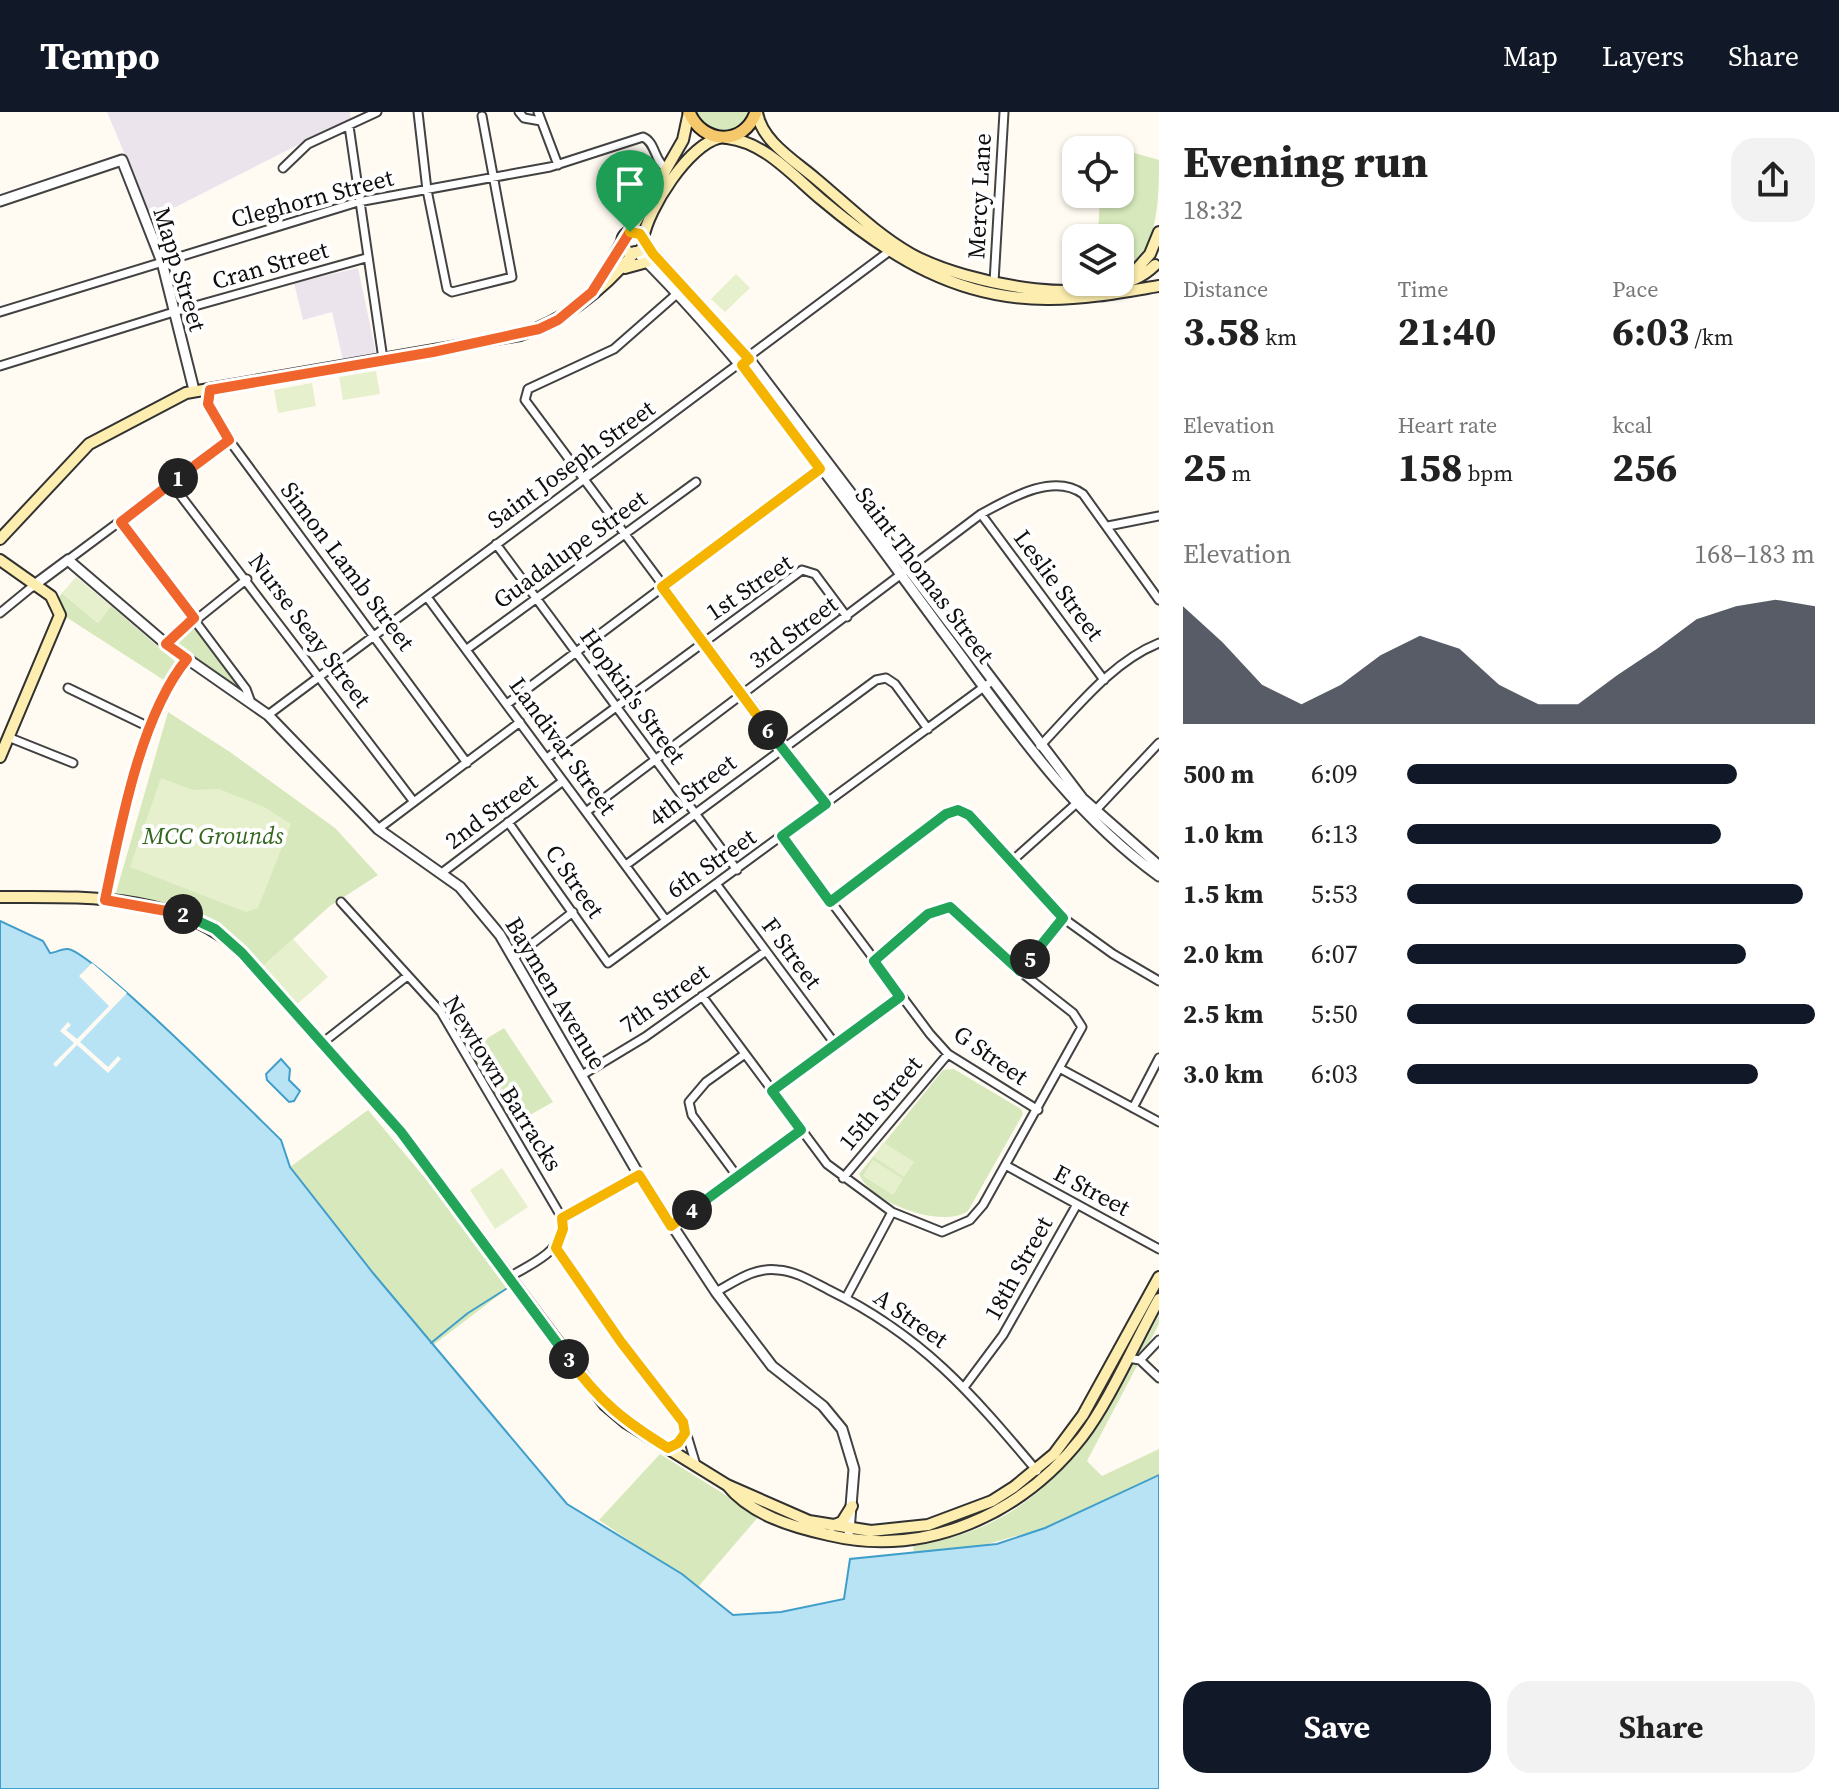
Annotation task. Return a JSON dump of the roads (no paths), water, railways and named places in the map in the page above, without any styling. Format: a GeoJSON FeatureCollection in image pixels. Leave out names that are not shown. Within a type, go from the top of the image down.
{"type":"FeatureCollection","features":[{"type":"Feature","properties":{"kind":"main road"},"geometry":{"type":"LineString","coordinates":[[592,292],[667,169],[687,130],[689,112]]}},
{"type":"Feature","properties":{"kind":"main road"},"geometry":{"type":"LineString","coordinates":[[689,112],[700,130],[756,146],[893,249],[945,280],[1009,295],[1049,299],[1068,296]]}},
{"type":"Feature","properties":{"kind":"main road"},"geometry":{"type":"LineString","coordinates":[[616,273],[644,240],[648,221],[688,158],[703,144],[747,128],[756,112]]}},
{"type":"Feature","properties":{"kind":"main road"},"geometry":{"type":"LineString","coordinates":[[756,112],[763,132],[771,141],[893,249],[994,282],[1040,289],[1062,289]]}},
{"type":"Feature","properties":{"kind":"main road"},"geometry":{"type":"LineString","coordinates":[[630,232],[638,232],[644,240]]}},
{"type":"Feature","properties":{"kind":"main road"},"geometry":{"type":"LineString","coordinates":[[1134,274],[1141,268],[1159,232]]}},
{"type":"Feature","properties":{"kind":"main road"},"geometry":{"type":"LineString","coordinates":[[622,242],[628,251],[636,252]]}},
{"type":"Feature","properties":{"kind":"main road"},"geometry":{"type":"LineString","coordinates":[[1134,281],[1158,261]]}},
{"type":"Feature","properties":{"kind":"main road"},"geometry":{"type":"LineString","coordinates":[[1134,287],[1159,286],[1154,274],[1158,261]]}},
{"type":"Feature","properties":{"kind":"main road"},"geometry":{"type":"LineString","coordinates":[[0,539],[89,444],[194,390],[210,390],[520,335],[558,320],[631,264],[647,262]]}},
{"type":"Feature","properties":{"kind":"main road"},"geometry":{"type":"LineString","coordinates":[[0,560],[33,586]]}},
{"type":"Feature","properties":{"kind":"main road"},"geometry":{"type":"LineString","coordinates":[[0,567],[17,580],[51,596],[60,615],[0,757]]}},
{"type":"Feature","properties":{"kind":"main road"},"geometry":{"type":"LineString","coordinates":[[0,897],[105,900],[182,914],[215,929],[242,953],[401,1132],[605,1405],[727,1485],[849,1534],[928,1525],[962,1515],[992,1501],[1036,1470],[1066,1439],[1159,1299]]}},
{"type":"Feature","properties":{"kind":"main road"},"geometry":{"type":"LineString","coordinates":[[727,1485],[736,1497],[781,1521],[900,1541],[957,1529],[998,1511],[1043,1480],[1084,1434],[1159,1277]]}},
{"type":"Feature","properties":{"kind":"main road"},"geometry":{"type":"LineString","coordinates":[[827,1526],[842,1522],[852,1506]]}},
{"type":"Feature","properties":{"kind":"main road"},"geometry":{"type":"LineString","coordinates":[[852,1506],[857,1524],[871,1531]]}},
{"type":"Feature","properties":{"kind":"street"},"geometry":{"type":"LineString","coordinates":[[283,168],[308,144],[377,112]]}},
{"type":"Feature","properties":{"kind":"street"},"geometry":{"type":"LineString","coordinates":[[418,112],[427,190],[448,292],[512,277],[496,177],[482,116]]}},
{"type":"Feature","properties":{"kind":"street"},"geometry":{"type":"LineString","coordinates":[[519,112],[524,118],[541,121]]}},
{"type":"Feature","properties":{"kind":"street"},"geometry":{"type":"LineString","coordinates":[[538,112],[558,165]]}},
{"type":"Feature","properties":{"kind":"street","name":"Mercy Lane"},"geometry":{"type":"LineString","coordinates":[[994,282],[1004,112]]}},
{"type":"Feature","properties":{"kind":"street"},"geometry":{"type":"LineString","coordinates":[[349,126],[383,359]]}},
{"type":"Feature","properties":{"kind":"street","name":"Cleghorn Street"},"geometry":{"type":"LineString","coordinates":[[0,312],[358,202],[558,165],[643,137],[649,140],[661,166],[667,169]]}},
{"type":"Feature","properties":{"kind":"street","name":"Mapp Street"},"geometry":{"type":"LineString","coordinates":[[0,201],[122,160],[162,262],[177,311],[194,390]]}},
{"type":"Feature","properties":{"kind":"street","name":"Saint Thomas Street"},"geometry":{"type":"LineString","coordinates":[[644,240],[681,290],[745,362],[1079,801],[1159,876]]}},
{"type":"Feature","properties":{"kind":"street","name":"Saint Joseph Street"},"geometry":{"type":"LineString","coordinates":[[268,715],[893,249]]}},
{"type":"Feature","properties":{"kind":"street","name":"Saint Thomas Street"},"geometry":{"type":"LineString","coordinates":[[636,252],[681,290]]}},
{"type":"Feature","properties":{"kind":"street","name":"Cran Street"},"geometry":{"type":"LineString","coordinates":[[0,366],[177,311],[366,258]]}},
{"type":"Feature","properties":{"kind":"street"},"geometry":{"type":"LineString","coordinates":[[681,290],[614,349],[540,380],[524,394],[525,400],[782,749],[826,804]]}},
{"type":"Feature","properties":{"kind":"street","name":"Saint Thomas Street"},"geometry":{"type":"LineString","coordinates":[[745,362],[820,469],[905,573]]}},
{"type":"Feature","properties":{"kind":"street","name":"Simon Lamb Street"},"geometry":{"type":"LineString","coordinates":[[210,390],[208,404],[229,440],[467,763]]}},
{"type":"Feature","properties":{"kind":"street"},"geometry":{"type":"LineString","coordinates":[[0,613],[229,440]]}},
{"type":"Feature","properties":{"kind":"street"},"geometry":{"type":"LineString","coordinates":[[507,704],[820,469]]}},
{"type":"Feature","properties":{"kind":"street","name":"Guadalupe Street"},"geometry":{"type":"LineString","coordinates":[[467,649],[696,482]]}},
{"type":"Feature","properties":{"kind":"street","name":"Nurse Seay Street"},"geometry":{"type":"LineString","coordinates":[[171,483],[414,802]]}},
{"type":"Feature","properties":{"kind":"street","name":"3rd Street"},"geometry":{"type":"LineString","coordinates":[[586,812],[981,514],[1037,488],[1070,487],[1083,494],[1159,600]]}},
{"type":"Feature","properties":{"kind":"street","name":"Leslie Street"},"geometry":{"type":"LineString","coordinates":[[981,514],[1104,680]]}},
{"type":"Feature","properties":{"kind":"street"},"geometry":{"type":"LineString","coordinates":[[1108,526],[1159,516]]}},
{"type":"Feature","properties":{"kind":"street"},"geometry":{"type":"LineString","coordinates":[[121,522],[194,618],[250,700]]}},
{"type":"Feature","properties":{"kind":"street","name":"Hopkin's Street"},"geometry":{"type":"LineString","coordinates":[[496,544],[737,870]]}},
{"type":"Feature","properties":{"kind":"street","name":"Baymen Avenue"},"geometry":{"type":"LineString","coordinates":[[68,560],[166,644],[268,715],[378,829],[398,846],[443,872],[480,909],[515,957],[639,1175],[716,1292],[772,1366],[823,1406],[842,1429],[853,1462],[849,1534]]}},
{"type":"Feature","properties":{"kind":"street","name":"1st Street"},"geometry":{"type":"LineString","coordinates":[[547,758],[802,570],[815,574],[847,617]]}},
{"type":"Feature","properties":{"kind":"street"},"geometry":{"type":"LineString","coordinates":[[166,644],[194,618],[247,579]]}},
{"type":"Feature","properties":{"kind":"street","name":"Landivar Street"},"geometry":{"type":"LineString","coordinates":[[427,597],[665,919]]}},
{"type":"Feature","properties":{"kind":"street"},"geometry":{"type":"LineString","coordinates":[[1040,746],[1104,680],[1129,660],[1159,643]]}},
{"type":"Feature","properties":{"kind":"street"},"geometry":{"type":"LineString","coordinates":[[105,900],[120,827],[158,703],[187,659]]}},
{"type":"Feature","properties":{"kind":"street","name":"4th Street"},"geometry":{"type":"LineString","coordinates":[[626,865],[876,680],[886,678],[895,684],[928,729]]}},
{"type":"Feature","properties":{"kind":"street","name":"Saint Thomas Street"},"geometry":{"type":"LineString","coordinates":[[988,684],[1040,746],[1079,801]]}},
{"type":"Feature","properties":{"kind":"street","name":"6th Street"},"geometry":{"type":"LineString","coordinates":[[608,963],[988,684]]}},
{"type":"Feature","properties":{"kind":"street"},"geometry":{"type":"LineString","coordinates":[[68,688],[151,728]]}},
{"type":"Feature","properties":{"kind":"street"},"geometry":{"type":"LineString","coordinates":[[378,829],[520,722]]}},
{"type":"Feature","properties":{"kind":"street"},"geometry":{"type":"LineString","coordinates":[[8,737],[73,763]]}},
{"type":"Feature","properties":{"kind":"street"},"geometry":{"type":"LineString","coordinates":[[1092,814],[1159,743]]}},
{"type":"Feature","properties":{"kind":"street","name":"2nd Street"},"geometry":{"type":"LineString","coordinates":[[443,872],[563,781]]}},
{"type":"Feature","properties":{"kind":"street"},"geometry":{"type":"LineString","coordinates":[[1012,861],[1079,801]]}},
{"type":"Feature","properties":{"kind":"street"},"geometry":{"type":"LineString","coordinates":[[830,902],[946,814],[958,810],[969,815],[1063,918],[1113,954],[1159,981]]}},
{"type":"Feature","properties":{"kind":"street","name":"Saint Thomas Street"},"geometry":{"type":"LineString","coordinates":[[1092,814],[1159,866]]}},
{"type":"Feature","properties":{"kind":"street","name":"C Street"},"geometry":{"type":"LineString","coordinates":[[508,822],[608,963]]}},
{"type":"Feature","properties":{"kind":"street","name":"G Street"},"geometry":{"type":"LineString","coordinates":[[782,836],[900,997],[948,1054],[1038,1110]]}},
{"type":"Feature","properties":{"kind":"street","name":"F Street"},"geometry":{"type":"LineString","coordinates":[[717,885],[835,1044]]}},
{"type":"Feature","properties":{"kind":"street","name":"Newtown Barracks"},"geometry":{"type":"LineString","coordinates":[[341,902],[441,1012],[562,1218]]}},
{"type":"Feature","properties":{"kind":"street"},"geometry":{"type":"LineString","coordinates":[[702,996],[827,1164],[892,1212],[942,1232],[957,1228],[970,1220],[983,1205],[1007,1166],[1079,1035],[1079,1019],[1020,971],[950,907],[928,914],[874,961]]}},
{"type":"Feature","properties":{"kind":"street"},"geometry":{"type":"LineString","coordinates":[[515,957],[573,912]]}},
{"type":"Feature","properties":{"kind":"street"},"geometry":{"type":"LineString","coordinates":[[1020,971],[1063,918]]}},
{"type":"Feature","properties":{"kind":"street","name":"7th Street"},"geometry":{"type":"LineString","coordinates":[[582,1075],[645,1037],[766,951]]}},
{"type":"Feature","properties":{"kind":"street"},"geometry":{"type":"LineString","coordinates":[[321,1044],[406,977]]}},
{"type":"Feature","properties":{"kind":"street"},"geometry":{"type":"LineString","coordinates":[[772,1091],[900,997]]}},
{"type":"Feature","properties":{"kind":"street"},"geometry":{"type":"LineString","coordinates":[[737,1176],[692,1115],[689,1102],[706,1082],[745,1054]]}},
{"type":"Feature","properties":{"kind":"street","name":"15th Street"},"geometry":{"type":"LineString","coordinates":[[843,1178],[948,1054]]}},
{"type":"Feature","properties":{"kind":"street"},"geometry":{"type":"LineString","coordinates":[[1133,1108],[1159,1058]]}},
{"type":"Feature","properties":{"kind":"street"},"geometry":{"type":"LineString","coordinates":[[1061,1069],[1159,1122]]}},
{"type":"Feature","properties":{"kind":"street"},"geometry":{"type":"LineString","coordinates":[[671,1226],[801,1130]]}},
{"type":"Feature","properties":{"kind":"street","name":"E Street"},"geometry":{"type":"LineString","coordinates":[[1007,1166],[1159,1249]]}},
{"type":"Feature","properties":{"kind":"street"},"geometry":{"type":"LineString","coordinates":[[511,1276],[556,1248],[563,1229],[562,1218],[639,1175]]}},
{"type":"Feature","properties":{"kind":"street","name":"18th Street"},"geometry":{"type":"LineString","coordinates":[[965,1386],[1003,1335],[1076,1206]]}},
{"type":"Feature","properties":{"kind":"street"},"geometry":{"type":"LineString","coordinates":[[846,1298],[892,1212]]}},
{"type":"Feature","properties":{"kind":"street"},"geometry":{"type":"LineString","coordinates":[[556,1248],[621,1342],[683,1422],[696,1465]]}},
{"type":"Feature","properties":{"kind":"street","name":"A Street"},"geometry":{"type":"LineString","coordinates":[[716,1292],[755,1271],[777,1269],[794,1273],[846,1298],[899,1329],[965,1386],[1043,1480]]}},
{"type":"Feature","properties":{"kind":"street"},"geometry":{"type":"LineString","coordinates":[[1140,1360],[1159,1340]]}},
{"type":"Feature","properties":{"kind":"street"},"geometry":{"type":"LineString","coordinates":[[1121,1356],[1140,1360],[1159,1378]]}},
{"type":"Feature","properties":{"kind":"street"},"geometry":{"type":"LineString","coordinates":[[668,1448],[678,1443],[685,1433]]}},
{"type":"Feature","properties":{"kind":"water"},"geometry":{"type":"Polygon","coordinates":[[[0,921],[43,941],[50,953],[68,949],[83,957],[173,1035],[281,1140],[290,1167],[373,1273],[567,1504],[682,1574],[733,1615],[781,1612],[844,1599],[850,1559],[997,1544],[1045,1528],[1159,1475],[1159,1789],[0,1789],[0,921]]]}},
{"type":"Feature","properties":{"kind":"water"},"geometry":{"type":"Polygon","coordinates":[[[281,1059],[290,1069],[289,1080],[300,1091],[294,1101],[289,1102],[267,1080],[266,1074],[281,1059]]]}},
{"type":"Feature","properties":{"kind":"waterway"},"geometry":{"type":"LineString","coordinates":[[431,1343],[468,1313],[506,1289]]}},
{"type":"Feature","properties":{"kind":"park label","name":"MCC Grounds"},"geometry":{"type":"Point","coordinates":[213,835]}}]}
